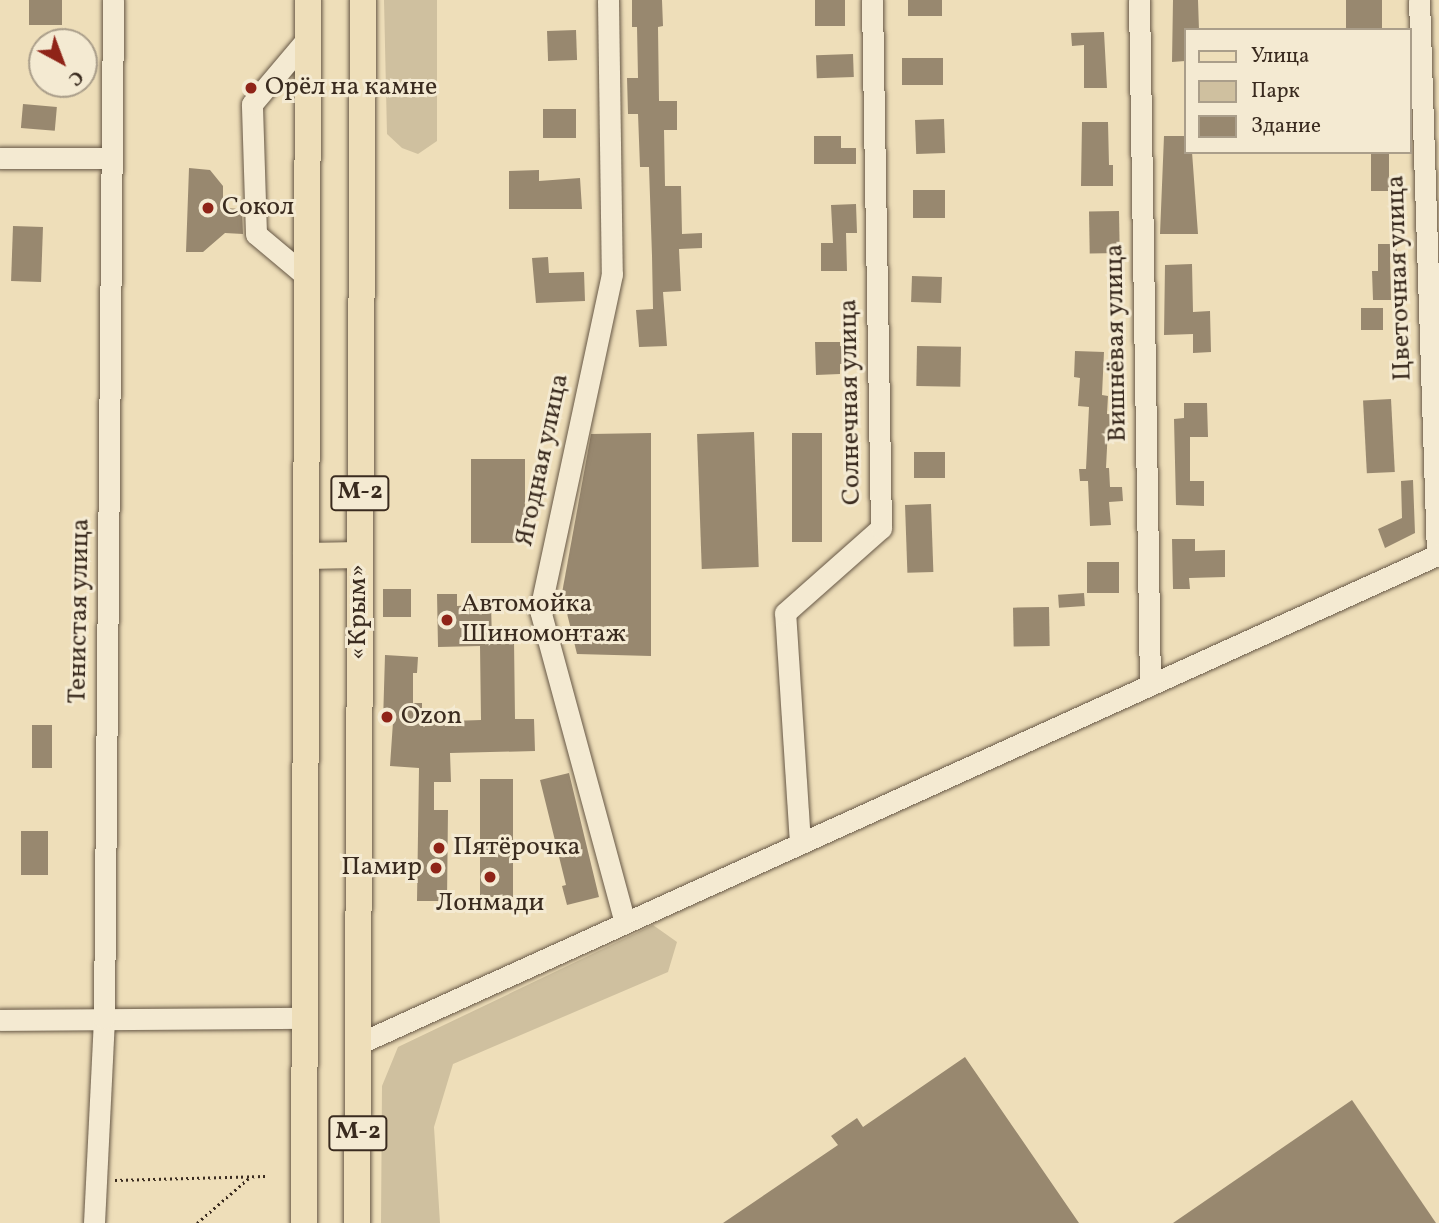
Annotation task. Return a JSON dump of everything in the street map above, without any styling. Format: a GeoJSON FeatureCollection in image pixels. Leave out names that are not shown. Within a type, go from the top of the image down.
{"type":"FeatureCollection","features":[{"type":"Feature","properties":{"kind":"main road","name":"«Крым»"},"geometry":{"type":"LineString","coordinates":[[304,1223],[307,0]]}},
{"type":"Feature","properties":{"kind":"main road","name":"«Крым»"},"geometry":{"type":"LineString","coordinates":[[357,1223],[363,0]]}},
{"type":"Feature","properties":{"kind":"main road"},"geometry":{"type":"LineString","coordinates":[[306,556],[359,555]]}},
{"type":"Feature","properties":{"kind":"street","name":"Тенистая улица"},"geometry":{"type":"LineString","coordinates":[[94,1223],[104,1018],[113,0]]}},
{"type":"Feature","properties":{"kind":"street","name":"Ягодная улица"},"geometry":{"type":"LineString","coordinates":[[608,0],[612,274],[540,610],[625,922]]}},
{"type":"Feature","properties":{"kind":"street","name":"Солнечная улица"},"geometry":{"type":"LineString","coordinates":[[800,843],[785,613],[881,528],[872,0]]}},
{"type":"Feature","properties":{"kind":"street","name":"Вишнёвая улица"},"geometry":{"type":"LineString","coordinates":[[1139,0],[1150,684]]}},
{"type":"Feature","properties":{"kind":"street","name":"Цветочная улица"},"geometry":{"type":"LineString","coordinates":[[1419,0],[1438,554]]}},
{"type":"Feature","properties":{"kind":"street"},"geometry":{"type":"LineString","coordinates":[[306,276],[256,234],[252,104],[307,39]]}},
{"type":"Feature","properties":{"kind":"street"},"geometry":{"type":"LineString","coordinates":[[0,158],[112,158]]}},
{"type":"Feature","properties":{"kind":"street"},"geometry":{"type":"LineString","coordinates":[[358,1044],[1438,554]]}},
{"type":"Feature","properties":{"kind":"street"},"geometry":{"type":"LineString","coordinates":[[0,1020],[303,1018]]}},
{"type":"Feature","properties":{"kind":"path"},"geometry":{"type":"LineString","coordinates":[[96,1181],[266,1176]]}},
{"type":"Feature","properties":{"kind":"path"},"geometry":{"type":"LineString","coordinates":[[197,1223],[250,1177]]}},
{"type":"Feature","properties":{"kind":"green space"},"geometry":{"type":"Polygon","coordinates":[[[384,0],[437,0],[437,141],[418,154],[402,148],[387,134],[384,0]]]}},
{"type":"Feature","properties":{"kind":"green space"},"geometry":{"type":"Polygon","coordinates":[[[653,925],[677,942],[668,972],[453,1064],[434,1127],[440,1223],[381,1223],[382,1086],[398,1047],[653,925]]]}},
{"type":"Feature","properties":{"kind":"building"},"geometry":{"type":"Polygon","coordinates":[[[29,0],[62,0],[62,25],[29,25],[29,0]]]}},
{"type":"Feature","properties":{"kind":"building"},"geometry":{"type":"Polygon","coordinates":[[[632,0],[662,0],[663,26],[658,27],[659,101],[677,101],[677,130],[664,130],[665,186],[681,186],[682,234],[702,233],[702,248],[679,249],[681,291],[663,292],[667,346],[639,347],[636,310],[653,309],[652,256],[649,167],[640,167],[638,114],[628,114],[627,78],[638,78],[637,27],[632,27],[632,0]]]}},
{"type":"Feature","properties":{"kind":"building"},"geometry":{"type":"Polygon","coordinates":[[[815,0],[845,0],[845,26],[815,26],[815,0]]]}},
{"type":"Feature","properties":{"kind":"building"},"geometry":{"type":"Polygon","coordinates":[[[908,0],[942,0],[942,16],[908,16],[908,0]]]}},
{"type":"Feature","properties":{"kind":"building"},"geometry":{"type":"Polygon","coordinates":[[[1173,0],[1198,0],[1199,28],[1184,28],[1184,61],[1172,62],[1173,0]]]}},
{"type":"Feature","properties":{"kind":"building"},"geometry":{"type":"Polygon","coordinates":[[[1346,0],[1382,0],[1382,28],[1346,28],[1346,0]]]}},
{"type":"Feature","properties":{"kind":"building"},"geometry":{"type":"Polygon","coordinates":[[[576,30],[577,60],[548,61],[547,31],[576,30]]]}},
{"type":"Feature","properties":{"kind":"building"},"geometry":{"type":"Polygon","coordinates":[[[1104,32],[1107,88],[1084,88],[1084,45],[1072,46],[1071,33],[1104,32]]]}},
{"type":"Feature","properties":{"kind":"building"},"geometry":{"type":"Polygon","coordinates":[[[853,54],[854,77],[817,78],[816,55],[853,54]]]}},
{"type":"Feature","properties":{"kind":"building"},"geometry":{"type":"Polygon","coordinates":[[[902,58],[943,58],[943,85],[902,85],[902,58]]]}},
{"type":"Feature","properties":{"kind":"building"},"geometry":{"type":"Polygon","coordinates":[[[23,104],[57,107],[55,131],[21,128],[23,104]]]}},
{"type":"Feature","properties":{"kind":"building"},"geometry":{"type":"Polygon","coordinates":[[[543,109],[576,109],[576,138],[543,138],[543,109]]]}},
{"type":"Feature","properties":{"kind":"building"},"geometry":{"type":"Polygon","coordinates":[[[944,119],[945,153],[916,154],[915,120],[944,119]]]}},
{"type":"Feature","properties":{"kind":"building"},"geometry":{"type":"Polygon","coordinates":[[[1082,122],[1108,122],[1109,165],[1113,165],[1113,186],[1081,186],[1082,122]]]}},
{"type":"Feature","properties":{"kind":"building"},"geometry":{"type":"Polygon","coordinates":[[[814,136],[841,136],[841,148],[856,148],[856,164],[814,164],[814,136]]]}},
{"type":"Feature","properties":{"kind":"building"},"geometry":{"type":"Polygon","coordinates":[[[1164,136],[1184,136],[1184,154],[1192,154],[1198,234],[1160,234],[1164,136]]]}},
{"type":"Feature","properties":{"kind":"building"},"geometry":{"type":"Polygon","coordinates":[[[1371,154],[1389,154],[1389,177],[1396,177],[1396,191],[1371,191],[1371,154]]]}},
{"type":"Feature","properties":{"kind":"building"},"geometry":{"type":"Polygon","coordinates":[[[189,168],[210,170],[223,186],[223,208],[242,209],[243,234],[225,233],[203,252],[186,252],[189,168]]]}},
{"type":"Feature","properties":{"kind":"building"},"geometry":{"type":"Polygon","coordinates":[[[539,170],[539,181],[580,178],[582,209],[509,209],[509,171],[539,170]]]}},
{"type":"Feature","properties":{"kind":"building"},"geometry":{"type":"Polygon","coordinates":[[[913,190],[945,190],[945,218],[913,218],[913,190]]]}},
{"type":"Feature","properties":{"kind":"building"},"geometry":{"type":"Polygon","coordinates":[[[856,204],[857,233],[846,233],[847,271],[821,271],[821,243],[833,243],[831,205],[856,204]]]}},
{"type":"Feature","properties":{"kind":"building"},"geometry":{"type":"Polygon","coordinates":[[[1119,211],[1120,253],[1090,254],[1089,212],[1119,211]]]}},
{"type":"Feature","properties":{"kind":"building"},"geometry":{"type":"Polygon","coordinates":[[[13,226],[43,227],[41,282],[11,281],[13,226]]]}},
{"type":"Feature","properties":{"kind":"building"},"geometry":{"type":"Polygon","coordinates":[[[1378,244],[1397,244],[1397,257],[1390,257],[1391,300],[1373,300],[1372,271],[1378,271],[1378,244]]]}},
{"type":"Feature","properties":{"kind":"building"},"geometry":{"type":"Polygon","coordinates":[[[548,257],[549,273],[584,272],[585,301],[536,303],[532,258],[548,257]]]}},
{"type":"Feature","properties":{"kind":"building"},"geometry":{"type":"Polygon","coordinates":[[[1192,264],[1193,312],[1210,311],[1211,352],[1193,353],[1193,334],[1164,335],[1165,265],[1192,264]]]}},
{"type":"Feature","properties":{"kind":"building"},"geometry":{"type":"Polygon","coordinates":[[[912,276],[942,277],[941,303],[911,302],[912,276]]]}},
{"type":"Feature","properties":{"kind":"building"},"geometry":{"type":"Polygon","coordinates":[[[1361,308],[1383,308],[1383,330],[1361,330],[1361,308]]]}},
{"type":"Feature","properties":{"kind":"building"},"geometry":{"type":"Polygon","coordinates":[[[815,342],[840,342],[840,346],[848,346],[848,364],[840,364],[840,374],[816,375],[815,342]]]}},
{"type":"Feature","properties":{"kind":"building"},"geometry":{"type":"Polygon","coordinates":[[[917,346],[961,347],[960,387],[916,386],[917,346]]]}},
{"type":"Feature","properties":{"kind":"building"},"geometry":{"type":"Polygon","coordinates":[[[1075,351],[1104,352],[1102,395],[1108,396],[1107,414],[1122,415],[1122,429],[1108,428],[1106,468],[1109,468],[1110,487],[1122,487],[1123,501],[1109,502],[1111,525],[1090,526],[1088,481],[1080,481],[1079,469],[1086,469],[1089,407],[1078,406],[1080,378],[1074,377],[1075,351]]]}},
{"type":"Feature","properties":{"kind":"building"},"geometry":{"type":"Polygon","coordinates":[[[1391,399],[1395,472],[1367,473],[1363,400],[1391,399]]]}},
{"type":"Feature","properties":{"kind":"building"},"geometry":{"type":"Polygon","coordinates":[[[1184,403],[1207,403],[1208,437],[1190,437],[1190,481],[1204,481],[1204,506],[1176,505],[1174,419],[1184,418],[1184,403]]]}},
{"type":"Feature","properties":{"kind":"building"},"geometry":{"type":"Polygon","coordinates":[[[754,432],[759,567],[702,569],[697,434],[754,432]]]}},
{"type":"Feature","properties":{"kind":"building"},"geometry":{"type":"Polygon","coordinates":[[[651,433],[651,656],[577,654],[562,593],[591,434],[651,433]]]}},
{"type":"Feature","properties":{"kind":"building"},"geometry":{"type":"Polygon","coordinates":[[[792,433],[822,433],[822,542],[792,542],[792,433]]]}},
{"type":"Feature","properties":{"kind":"building"},"geometry":{"type":"Polygon","coordinates":[[[914,452],[945,452],[945,478],[914,478],[914,452]]]}},
{"type":"Feature","properties":{"kind":"building"},"geometry":{"type":"Polygon","coordinates":[[[471,459],[525,459],[525,543],[471,543],[471,459]]]}},
{"type":"Feature","properties":{"kind":"building"},"geometry":{"type":"Polygon","coordinates":[[[1413,480],[1415,533],[1385,548],[1378,529],[1402,518],[1401,481],[1413,480]]]}},
{"type":"Feature","properties":{"kind":"building"},"geometry":{"type":"Polygon","coordinates":[[[931,504],[933,572],[907,573],[905,505],[931,504]]]}},
{"type":"Feature","properties":{"kind":"building"},"geometry":{"type":"Polygon","coordinates":[[[1172,539],[1195,539],[1195,551],[1225,550],[1225,577],[1189,578],[1190,589],[1173,589],[1172,539]]]}},
{"type":"Feature","properties":{"kind":"building"},"geometry":{"type":"Polygon","coordinates":[[[1087,562],[1119,562],[1119,593],[1087,593],[1087,562]]]}},
{"type":"Feature","properties":{"kind":"building"},"geometry":{"type":"Polygon","coordinates":[[[383,589],[411,589],[411,617],[383,617],[383,589]]]}},
{"type":"Feature","properties":{"kind":"building"},"geometry":{"type":"Polygon","coordinates":[[[1084,593],[1085,606],[1059,608],[1058,595],[1084,593]]]}},
{"type":"Feature","properties":{"kind":"building"},"geometry":{"type":"Polygon","coordinates":[[[437,594],[457,594],[457,606],[491,604],[492,640],[514,640],[515,719],[534,719],[535,751],[450,753],[451,782],[434,782],[434,810],[448,810],[447,901],[417,901],[419,768],[390,766],[393,722],[383,722],[385,655],[418,657],[417,673],[413,673],[413,703],[422,703],[422,722],[481,720],[480,646],[438,647],[437,594]]]}},
{"type":"Feature","properties":{"kind":"building"},"geometry":{"type":"Polygon","coordinates":[[[1049,607],[1050,646],[1014,647],[1013,608],[1049,607]]]}},
{"type":"Feature","properties":{"kind":"building"},"geometry":{"type":"Polygon","coordinates":[[[32,725],[52,725],[52,768],[32,768],[32,725]]]}},
{"type":"Feature","properties":{"kind":"building"},"geometry":{"type":"Polygon","coordinates":[[[569,773],[599,897],[567,905],[562,886],[566,885],[540,780],[569,773]]]}},
{"type":"Feature","properties":{"kind":"building"},"geometry":{"type":"Polygon","coordinates":[[[480,779],[513,779],[513,897],[480,897],[480,779]]]}},
{"type":"Feature","properties":{"kind":"building"},"geometry":{"type":"Polygon","coordinates":[[[21,831],[48,831],[48,875],[21,875],[21,831]]]}},
{"type":"Feature","properties":{"kind":"building"},"geometry":{"type":"Polygon","coordinates":[[[965,1057],[1079,1223],[723,1223],[838,1145],[831,1136],[857,1118],[863,1127],[965,1057]]]}},
{"type":"Feature","properties":{"kind":"building"},"geometry":{"type":"Polygon","coordinates":[[[1352,1100],[1436,1223],[1173,1223],[1352,1100]]]}},
{"type":"Feature","properties":{"kind":"place","name":"Орёл на камне"},"geometry":{"type":"Point","coordinates":[251,88]}},
{"type":"Feature","properties":{"kind":"place","name":"Сокол"},"geometry":{"type":"Point","coordinates":[208,208]}},
{"type":"Feature","properties":{"kind":"place","name":"Автомойка Шиномонтаж"},"geometry":{"type":"Point","coordinates":[447,620]}},
{"type":"Feature","properties":{"kind":"place","name":"Ozon"},"geometry":{"type":"Point","coordinates":[387,717]}},
{"type":"Feature","properties":{"kind":"place","name":"Пятёрочка"},"geometry":{"type":"Point","coordinates":[439,848]}},
{"type":"Feature","properties":{"kind":"place","name":"Памир"},"geometry":{"type":"Point","coordinates":[436,868]}},
{"type":"Feature","properties":{"kind":"place","name":"Лонмади"},"geometry":{"type":"Point","coordinates":[490,877]}}]}
